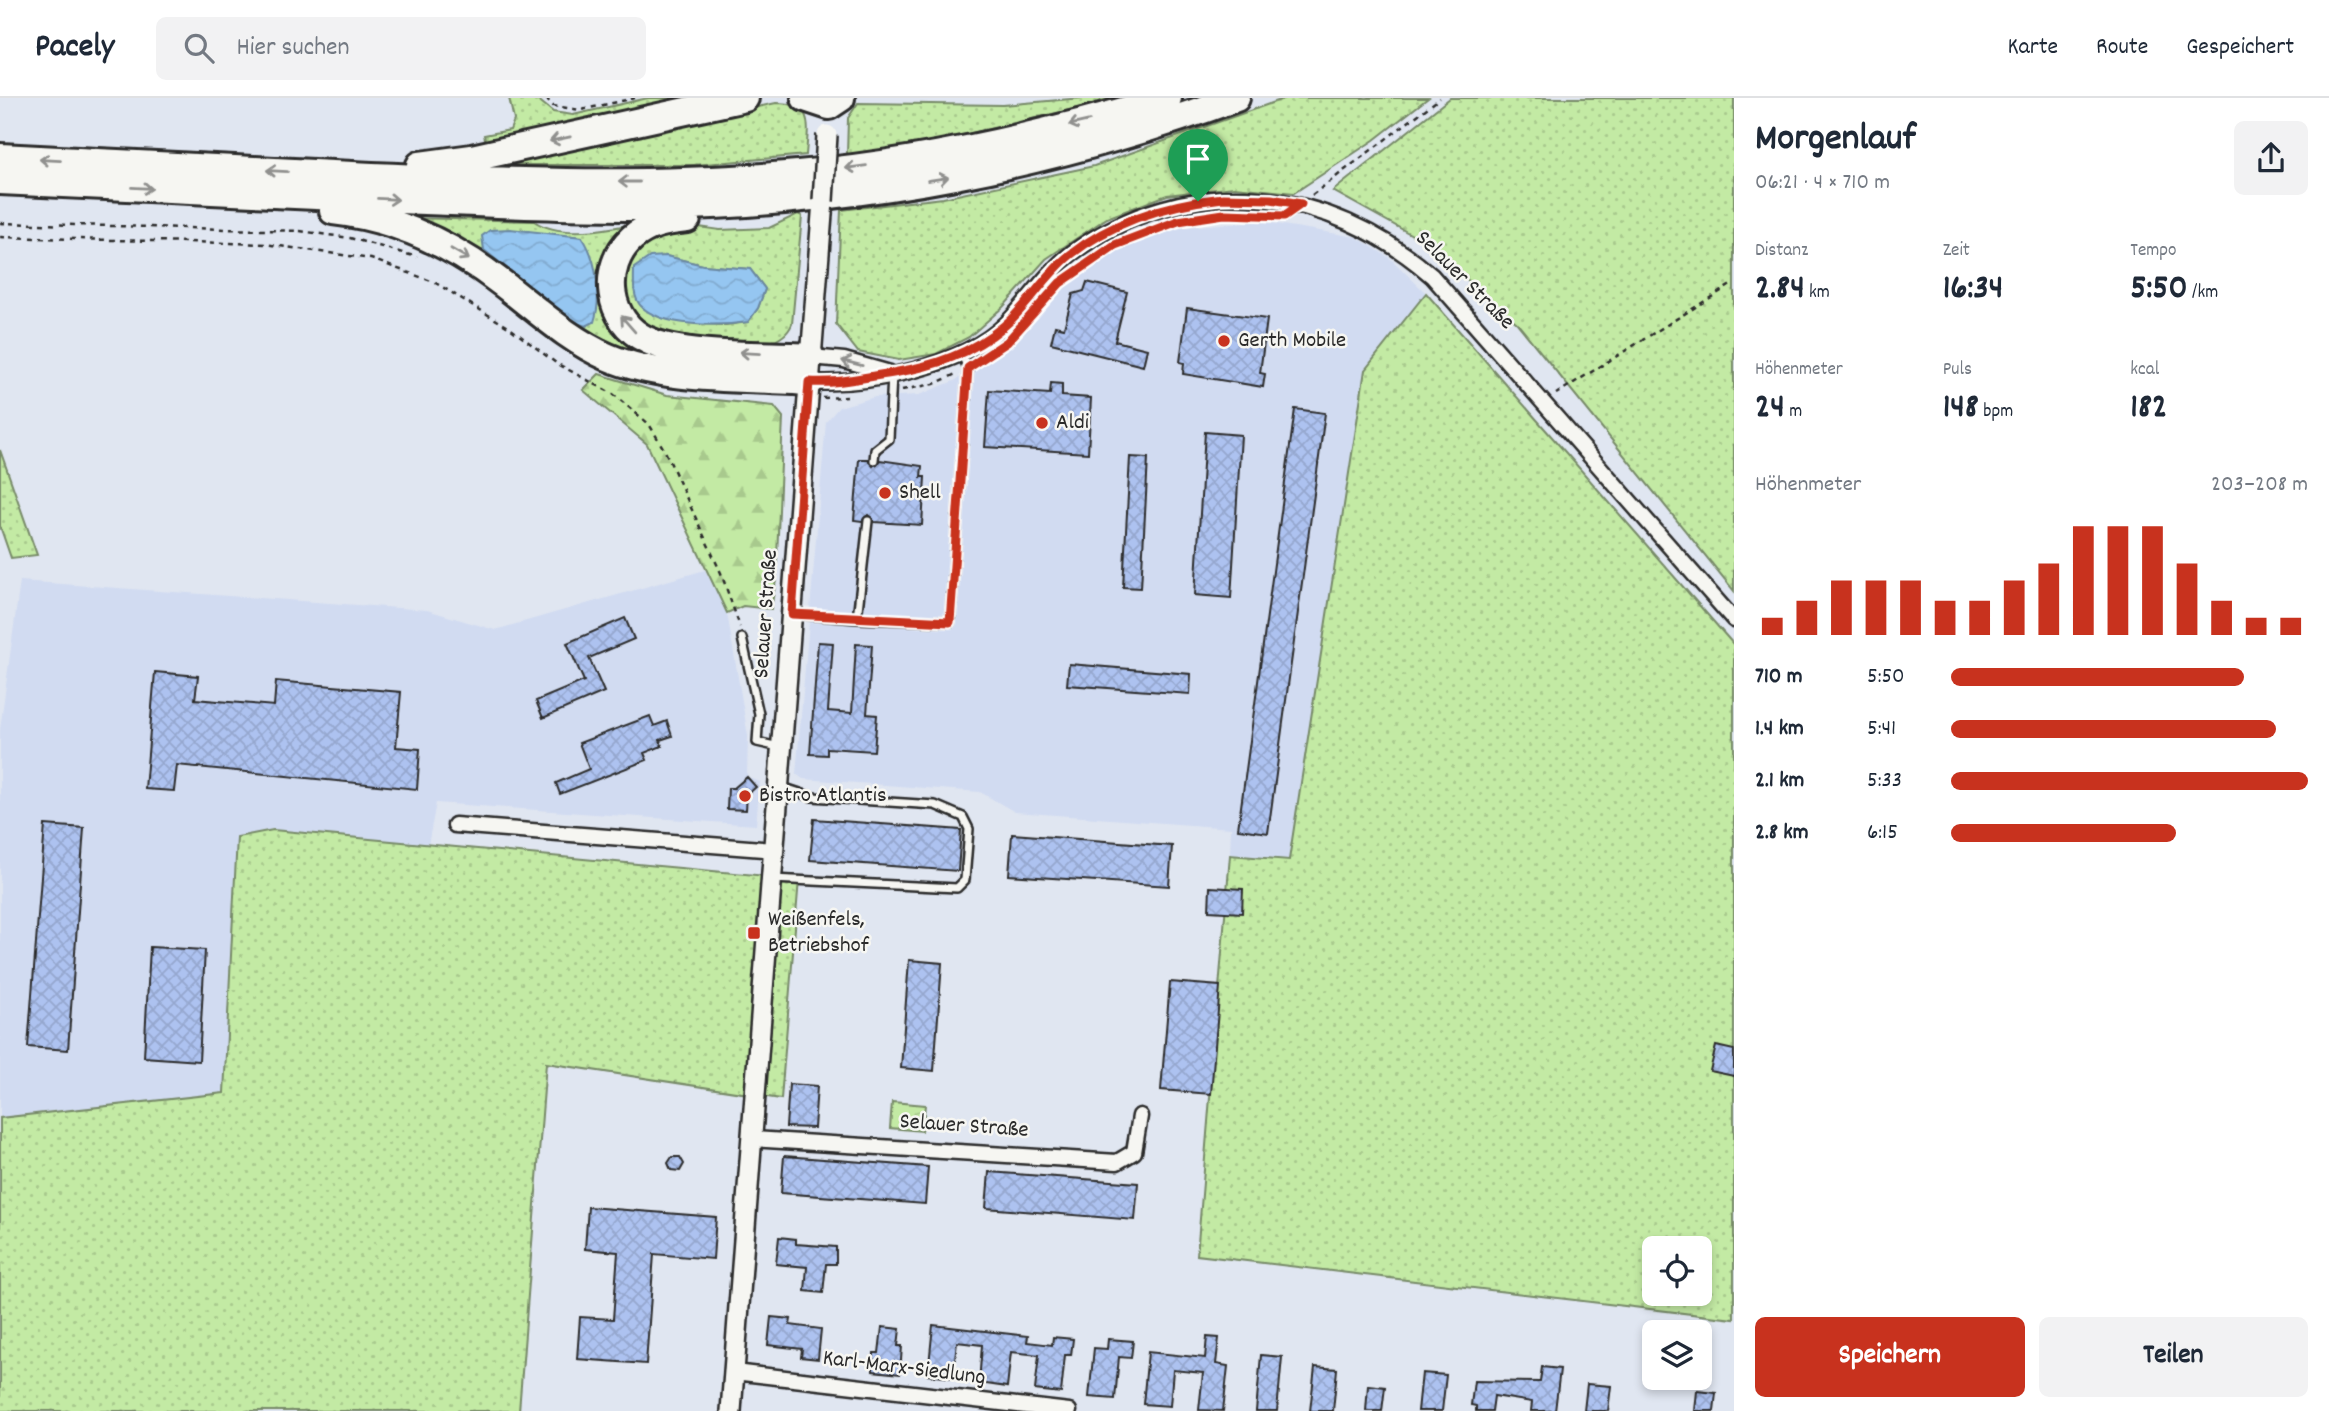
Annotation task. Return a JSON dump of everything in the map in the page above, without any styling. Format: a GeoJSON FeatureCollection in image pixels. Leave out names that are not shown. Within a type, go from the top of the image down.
{"type":"FeatureCollection","features":[{"type":"Feature","properties":{"kind":"highway"},"geometry":{"type":"LineString","coordinates":[[346,174],[380,166],[472,158],[745,98]]}},
{"type":"Feature","properties":{"kind":"highway"},"geometry":{"type":"LineString","coordinates":[[0,157],[346,174],[645,182],[798,174],[954,152],[1104,117],[1168,98]]}},
{"type":"Feature","properties":{"kind":"highway"},"geometry":{"type":"LineString","coordinates":[[0,181],[271,196],[547,207],[748,203],[885,188],[1030,161],[1110,140],[1237,98]]}},
{"type":"Feature","properties":{"kind":"highway"},"geometry":{"type":"LineString","coordinates":[[271,196],[304,210],[343,212],[384,221],[440,243],[487,272],[573,338],[625,364],[667,372],[809,379]]}},
{"type":"Feature","properties":{"kind":"highway"},"geometry":{"type":"LineString","coordinates":[[748,203],[727,215],[655,225],[634,236],[614,266],[612,290],[617,311],[630,328],[657,344],[809,379]]}},
{"type":"Feature","properties":{"kind":"main road","name":"Selauer Straße"},"geometry":{"type":"LineString","coordinates":[[731,1411],[820,240],[827,135],[826,100]]}},
{"type":"Feature","properties":{"kind":"street","name":"Selauer Straße"},"geometry":{"type":"LineString","coordinates":[[809,379],[848,383],[925,368],[961,354],[1007,324],[1049,273],[1070,255],[1125,223],[1169,208],[1210,200],[1271,199],[1301,204],[1354,223],[1395,245],[1445,290],[1734,620]]}},
{"type":"Feature","properties":{"kind":"street","name":"Selauer Straße"},"geometry":{"type":"LineString","coordinates":[[809,379],[844,360],[892,373]]}},
{"type":"Feature","properties":{"kind":"street"},"geometry":{"type":"LineString","coordinates":[[456,825],[774,850]]}},
{"type":"Feature","properties":{"kind":"street","name":"Selauer Straße"},"geometry":{"type":"LineString","coordinates":[[752,1139],[1117,1162],[1135,1152],[1140,1116]]}},
{"type":"Feature","properties":{"kind":"street","name":"Karl-Marx-Siedlung"},"geometry":{"type":"LineString","coordinates":[[734,1372],[1069,1411]]}},
{"type":"Feature","properties":{"kind":"lane"},"geometry":{"type":"LineString","coordinates":[[792,614],[950,622],[968,368],[961,354]]}},
{"type":"Feature","properties":{"kind":"lane"},"geometry":{"type":"LineString","coordinates":[[874,460],[876,450],[889,439],[892,373]]}},
{"type":"Feature","properties":{"kind":"lane"},"geometry":{"type":"LineString","coordinates":[[858,619],[868,521]]}},
{"type":"Feature","properties":{"kind":"lane"},"geometry":{"type":"LineString","coordinates":[[742,638],[759,714],[757,742],[782,747]]}},
{"type":"Feature","properties":{"kind":"lane"},"geometry":{"type":"LineString","coordinates":[[772,878],[957,888],[965,880],[968,829],[963,817],[935,806],[811,797],[779,786]]}},
{"type":"Feature","properties":{"kind":"path"},"geometry":{"type":"LineString","coordinates":[[546,98],[553,106],[581,110],[635,98]]}},
{"type":"Feature","properties":{"kind":"path"},"geometry":{"type":"LineString","coordinates":[[1301,204],[1440,98]]}},
{"type":"Feature","properties":{"kind":"path"},"geometry":{"type":"LineString","coordinates":[[1146,231],[1178,221],[1224,214]]}},
{"type":"Feature","properties":{"kind":"path"},"geometry":{"type":"LineString","coordinates":[[0,223],[300,231],[350,238],[422,259]]}},
{"type":"Feature","properties":{"kind":"path"},"geometry":{"type":"LineString","coordinates":[[1115,245],[1135,236]]}},
{"type":"Feature","properties":{"kind":"path"},"geometry":{"type":"LineString","coordinates":[[0,237],[265,244],[371,259],[434,282],[510,328],[556,363],[613,394],[649,424],[665,451],[721,573],[738,614],[742,638]]}},
{"type":"Feature","properties":{"kind":"path"},"geometry":{"type":"LineString","coordinates":[[1068,277],[1094,258]]}},
{"type":"Feature","properties":{"kind":"path"},"geometry":{"type":"LineString","coordinates":[[1545,401],[1734,283]]}},
{"type":"Feature","properties":{"kind":"path"},"geometry":{"type":"LineString","coordinates":[[892,391],[934,384],[968,368]]}},
{"type":"Feature","properties":{"kind":"path"},"geometry":{"type":"LineString","coordinates":[[809,379],[838,400],[849,396]]}},
{"type":"Feature","properties":{"kind":"shaded area"},"geometry":{"type":"Polygon","coordinates":[[[1259,221],[1356,237],[1390,258],[1426,293],[1365,370],[1289,860],[1230,855],[1231,828],[1015,812],[980,792],[803,779],[796,774],[826,422],[839,407],[875,397],[919,395],[954,381],[999,356],[1075,276],[1118,249],[1184,227],[1259,221]]]}},
{"type":"Feature","properties":{"kind":"shaded area"},"geometry":{"type":"Polygon","coordinates":[[[705,570],[727,613],[748,736],[747,777],[760,782],[756,825],[436,803],[428,845],[273,830],[237,837],[224,1093],[0,1118],[0,729],[20,581],[427,610],[495,630],[705,570]]]}},
{"type":"Feature","properties":{"kind":"green space"},"geometry":{"type":"Polygon","coordinates":[[[509,98],[536,98],[553,112],[573,115],[648,98],[709,98],[487,146],[484,135],[510,130],[514,120],[509,98]]]}},
{"type":"Feature","properties":{"kind":"green space"},"geometry":{"type":"Polygon","coordinates":[[[1082,98],[1120,98],[942,140],[847,155],[848,118],[858,103],[1003,105],[1082,98]]]}},
{"type":"Feature","properties":{"kind":"green space"},"geometry":{"type":"Polygon","coordinates":[[[1286,98],[1428,98],[1374,140],[1294,193],[1234,187],[1167,195],[1107,218],[1046,259],[1003,307],[969,337],[936,354],[899,360],[858,352],[836,324],[841,210],[943,198],[1094,166],[1286,98]]]}},
{"type":"Feature","properties":{"kind":"green space"},"geometry":{"type":"Polygon","coordinates":[[[1450,98],[1734,98],[1734,591],[1517,323],[1423,241],[1333,191],[1450,98]]]}},
{"type":"Feature","properties":{"kind":"green space"},"geometry":{"type":"Polygon","coordinates":[[[776,103],[789,104],[803,112],[808,126],[806,155],[694,165],[494,165],[776,103]]]}},
{"type":"Feature","properties":{"kind":"green space"},"geometry":{"type":"Polygon","coordinates":[[[798,214],[802,216],[792,324],[779,338],[756,344],[677,336],[651,327],[632,309],[626,295],[626,270],[632,257],[648,238],[699,227],[720,230],[769,228],[798,214]],[[666,256],[695,324],[726,325],[748,322],[758,308],[765,289],[750,269],[703,265],[666,256]]]}},
{"type":"Feature","properties":{"kind":"green space"},"geometry":{"type":"Polygon","coordinates":[[[408,218],[534,221],[569,231],[632,224],[604,300],[679,359],[648,358],[611,347],[408,218]],[[544,234],[484,250],[576,323],[582,237],[544,234]]]}},
{"type":"Feature","properties":{"kind":"green space"},"geometry":{"type":"Polygon","coordinates":[[[1426,293],[1734,645],[1734,1319],[1197,1255],[1230,855],[1289,860],[1365,370],[1426,293]]]}},
{"type":"Feature","properties":{"kind":"green space"},"geometry":{"type":"Polygon","coordinates":[[[599,374],[667,395],[774,406],[783,417],[776,580],[771,609],[743,606],[727,613],[647,444],[583,390],[599,374]]]}},
{"type":"Feature","properties":{"kind":"green space"},"geometry":{"type":"Polygon","coordinates":[[[0,450],[37,555],[11,558],[0,526],[0,450]]]}},
{"type":"Feature","properties":{"kind":"green space"},"geometry":{"type":"Polygon","coordinates":[[[273,830],[799,879],[781,1099],[546,1063],[519,1411],[0,1411],[0,1118],[224,1093],[237,837],[273,830]]]}},
{"type":"Feature","properties":{"kind":"green space"},"geometry":{"type":"Polygon","coordinates":[[[892,1102],[925,1105],[922,1131],[890,1128],[892,1102]]]}},
{"type":"Feature","properties":{"kind":"water"},"geometry":{"type":"Polygon","coordinates":[[[510,229],[582,237],[597,278],[598,302],[594,322],[586,326],[576,323],[484,250],[482,236],[490,230],[510,229]]]}},
{"type":"Feature","properties":{"kind":"water"},"geometry":{"type":"Polygon","coordinates":[[[666,256],[703,265],[750,269],[765,289],[758,308],[748,322],[723,324],[677,322],[651,313],[641,306],[636,298],[634,268],[650,257],[666,256]]]}},
{"type":"Feature","properties":{"kind":"building"},"geometry":{"type":"Polygon","coordinates":[[[1087,282],[1127,292],[1115,341],[1147,349],[1143,366],[1051,343],[1055,326],[1064,328],[1073,294],[1084,291],[1087,282]]]}},
{"type":"Feature","properties":{"kind":"building","name":"Gerth Mobile"},"geometry":{"type":"Polygon","coordinates":[[[1187,308],[1267,319],[1260,373],[1265,374],[1263,387],[1183,374],[1184,363],[1180,362],[1187,308]]]}},
{"type":"Feature","properties":{"kind":"building","name":"Aldi"},"geometry":{"type":"Polygon","coordinates":[[[1051,383],[1062,384],[1062,396],[1091,398],[1088,453],[985,447],[989,390],[1050,394],[1051,383]]]}},
{"type":"Feature","properties":{"kind":"building"},"geometry":{"type":"Polygon","coordinates":[[[1295,409],[1325,413],[1268,833],[1238,829],[1295,409]]]}},
{"type":"Feature","properties":{"kind":"building"},"geometry":{"type":"Polygon","coordinates":[[[1205,432],[1241,435],[1231,598],[1195,595],[1205,432]]]}},
{"type":"Feature","properties":{"kind":"building"},"geometry":{"type":"Polygon","coordinates":[[[1130,457],[1148,458],[1141,588],[1123,587],[1130,457]]]}},
{"type":"Feature","properties":{"kind":"building"},"geometry":{"type":"Polygon","coordinates":[[[859,459],[868,459],[873,466],[880,460],[922,466],[921,477],[925,477],[922,525],[874,522],[868,515],[862,521],[854,520],[859,459]]]}},
{"type":"Feature","properties":{"kind":"building"},"geometry":{"type":"Polygon","coordinates":[[[625,618],[634,639],[589,658],[604,692],[543,718],[536,701],[584,681],[567,643],[625,618]]]}},
{"type":"Feature","properties":{"kind":"building"},"geometry":{"type":"Polygon","coordinates":[[[818,642],[833,643],[828,711],[852,713],[856,644],[872,645],[867,714],[877,715],[874,751],[827,748],[827,755],[810,754],[818,642]]]}},
{"type":"Feature","properties":{"kind":"building"},"geometry":{"type":"Polygon","coordinates":[[[1069,664],[1191,674],[1190,694],[1067,685],[1069,664]]]}},
{"type":"Feature","properties":{"kind":"building"},"geometry":{"type":"Polygon","coordinates":[[[155,672],[198,676],[195,699],[274,706],[276,681],[401,692],[396,747],[420,749],[417,789],[177,765],[174,791],[145,789],[155,672]]]}},
{"type":"Feature","properties":{"kind":"building"},"geometry":{"type":"Polygon","coordinates":[[[650,716],[654,726],[667,721],[672,736],[660,740],[662,746],[644,753],[647,760],[560,794],[556,783],[589,769],[579,743],[650,716]]]}},
{"type":"Feature","properties":{"kind":"building"},"geometry":{"type":"Polygon","coordinates":[[[747,777],[756,787],[747,795],[746,810],[727,809],[728,788],[734,788],[747,777]]]}},
{"type":"Feature","properties":{"kind":"building"},"geometry":{"type":"Polygon","coordinates":[[[814,819],[961,830],[958,871],[810,860],[814,819]]]}},
{"type":"Feature","properties":{"kind":"building"},"geometry":{"type":"Polygon","coordinates":[[[45,825],[84,828],[68,1050],[28,1047],[45,825]]]}},
{"type":"Feature","properties":{"kind":"building"},"geometry":{"type":"Polygon","coordinates":[[[1012,834],[1172,846],[1169,886],[1009,875],[1012,834]]]}},
{"type":"Feature","properties":{"kind":"building"},"geometry":{"type":"Polygon","coordinates":[[[1210,887],[1243,889],[1242,913],[1209,911],[1210,887]]]}},
{"type":"Feature","properties":{"kind":"building"},"geometry":{"type":"Polygon","coordinates":[[[150,947],[205,950],[199,1061],[144,1057],[150,947]]]}},
{"type":"Feature","properties":{"kind":"building"},"geometry":{"type":"Polygon","coordinates":[[[909,960],[942,963],[934,1071],[901,1068],[909,960]]]}},
{"type":"Feature","properties":{"kind":"building"},"geometry":{"type":"Polygon","coordinates":[[[1170,982],[1220,986],[1211,1094],[1161,1090],[1170,982]]]}},
{"type":"Feature","properties":{"kind":"building"},"geometry":{"type":"Polygon","coordinates":[[[1716,1046],[1734,1050],[1734,1076],[1710,1071],[1716,1046]]]}},
{"type":"Feature","properties":{"kind":"building"},"geometry":{"type":"Polygon","coordinates":[[[789,1084],[817,1086],[814,1128],[786,1127],[789,1084]]]}},
{"type":"Feature","properties":{"kind":"building"},"geometry":{"type":"Polygon","coordinates":[[[784,1156],[928,1167],[925,1204],[781,1193],[784,1156]]]}},
{"type":"Feature","properties":{"kind":"building"},"geometry":{"type":"Polygon","coordinates":[[[672,1157],[680,1157],[684,1164],[680,1171],[671,1170],[668,1163],[672,1157]]]}},
{"type":"Feature","properties":{"kind":"building"},"geometry":{"type":"Polygon","coordinates":[[[989,1172],[1138,1183],[1135,1220],[986,1208],[989,1172]]]}},
{"type":"Feature","properties":{"kind":"building"},"geometry":{"type":"Polygon","coordinates":[[[588,1207],[716,1217],[713,1259],[654,1254],[646,1364],[577,1359],[580,1317],[613,1319],[618,1252],[585,1249],[588,1207]]]}},
{"type":"Feature","properties":{"kind":"building"},"geometry":{"type":"Polygon","coordinates":[[[779,1237],[796,1239],[796,1244],[836,1247],[836,1264],[826,1264],[823,1293],[805,1291],[807,1267],[776,1264],[779,1237]]]}},
{"type":"Feature","properties":{"kind":"building"},"geometry":{"type":"Polygon","coordinates":[[[771,1317],[791,1319],[790,1325],[821,1329],[818,1359],[801,1357],[802,1349],[768,1345],[771,1317]]]}},
{"type":"Feature","properties":{"kind":"building"},"geometry":{"type":"Polygon","coordinates":[[[933,1325],[1028,1336],[1027,1342],[1052,1345],[1053,1337],[1073,1339],[1071,1355],[1065,1355],[1061,1393],[1035,1390],[1039,1355],[1011,1352],[1007,1387],[979,1383],[982,1345],[957,1342],[953,1378],[928,1375],[933,1325]]]}},
{"type":"Feature","properties":{"kind":"building"},"geometry":{"type":"Polygon","coordinates":[[[882,1327],[900,1329],[900,1374],[873,1371],[874,1353],[879,1353],[882,1327]]]}},
{"type":"Feature","properties":{"kind":"building"},"geometry":{"type":"Polygon","coordinates":[[[1207,1337],[1219,1338],[1216,1364],[1228,1366],[1223,1411],[1199,1410],[1203,1373],[1173,1370],[1170,1406],[1143,1404],[1148,1352],[1205,1358],[1207,1337]]]}},
{"type":"Feature","properties":{"kind":"building"},"geometry":{"type":"Polygon","coordinates":[[[1108,1339],[1133,1341],[1131,1358],[1119,1357],[1115,1399],[1089,1397],[1094,1348],[1107,1349],[1108,1339]]]}},
{"type":"Feature","properties":{"kind":"building"},"geometry":{"type":"Polygon","coordinates":[[[1261,1355],[1282,1357],[1277,1411],[1256,1411],[1261,1355]]]}},
{"type":"Feature","properties":{"kind":"building"},"geometry":{"type":"Polygon","coordinates":[[[1315,1367],[1337,1369],[1333,1411],[1310,1411],[1315,1367]]]}},
{"type":"Feature","properties":{"kind":"building"},"geometry":{"type":"Polygon","coordinates":[[[1542,1367],[1560,1369],[1555,1411],[1531,1411],[1532,1402],[1494,1396],[1492,1411],[1476,1411],[1476,1406],[1471,1405],[1474,1381],[1540,1382],[1542,1367]]]}},
{"type":"Feature","properties":{"kind":"building"},"geometry":{"type":"Polygon","coordinates":[[[1422,1373],[1446,1375],[1442,1411],[1418,1411],[1422,1373]]]}},
{"type":"Feature","properties":{"kind":"building"},"geometry":{"type":"Polygon","coordinates":[[[1587,1384],[1611,1386],[1608,1411],[1584,1411],[1587,1384]]]}},
{"type":"Feature","properties":{"kind":"building"},"geometry":{"type":"Polygon","coordinates":[[[1368,1385],[1385,1387],[1382,1411],[1366,1411],[1368,1385]]]}},
{"type":"Feature","properties":{"kind":"building"},"geometry":{"type":"Polygon","coordinates":[[[1697,1391],[1716,1393],[1714,1411],[1695,1411],[1697,1391]]]}},
{"type":"Feature","properties":{"kind":"place","name":"Gerth Mobile"},"geometry":{"type":"Point","coordinates":[1224,341]}},
{"type":"Feature","properties":{"kind":"place","name":"Aldi"},"geometry":{"type":"Point","coordinates":[1042,423]}},
{"type":"Feature","properties":{"kind":"place","name":"Shell"},"geometry":{"type":"Point","coordinates":[885,493]}},
{"type":"Feature","properties":{"kind":"place","name":"Bistro Atlantis"},"geometry":{"type":"Point","coordinates":[745,796]}},
{"type":"Feature","properties":{"kind":"place","name":"Weißenfels, Betriebshof"},"geometry":{"type":"Point","coordinates":[754,933]}},
{"type":"Feature","properties":{"kind":"route"},"geometry":{"type":"LineString","coordinates":[[1247,198],[1301,204],[1284,216],[1245,213],[1178,221],[1115,245],[1060,283],[1007,342],[968,368],[950,622],[792,614],[809,382],[835,384],[860,381],[925,368],[961,354],[1007,324],[1049,273],[1086,244],[1125,223],[1198,201],[1247,198]]}}]}
